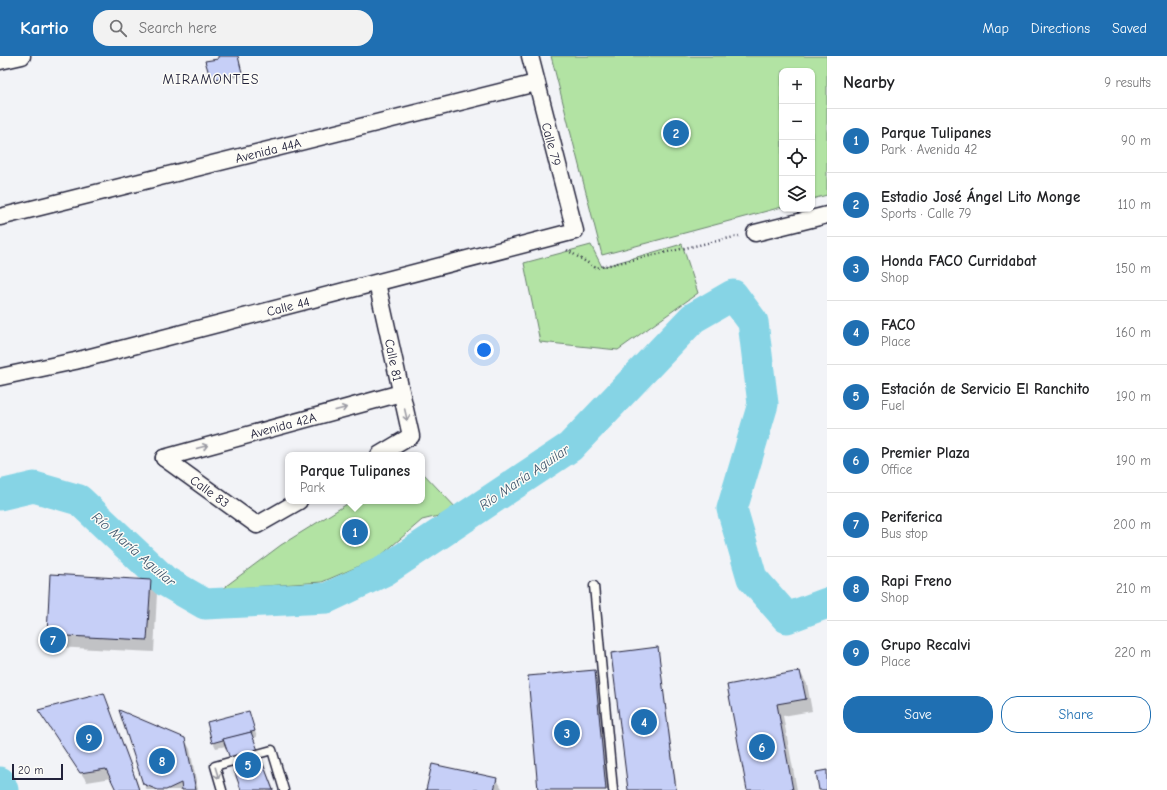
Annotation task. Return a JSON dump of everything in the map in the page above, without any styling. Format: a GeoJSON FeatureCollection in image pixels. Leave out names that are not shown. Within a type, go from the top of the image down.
{"type":"FeatureCollection","features":[{"type":"Feature","properties":{"kind":"street"},"geometry":{"type":"LineString","coordinates":[[0,61],[22,56]]}},
{"type":"Feature","properties":{"kind":"street","name":"Calle 79"},"geometry":{"type":"LineString","coordinates":[[530,56],[575,231]]}},
{"type":"Feature","properties":{"kind":"street","name":"Avenida 44A"},"geometry":{"type":"LineString","coordinates":[[0,217],[536,83]]}},
{"type":"Feature","properties":{"kind":"street"},"geometry":{"type":"LineString","coordinates":[[755,233],[827,215]]}},
{"type":"Feature","properties":{"kind":"street","name":"Calle 44"},"geometry":{"type":"LineString","coordinates":[[0,377],[74,361],[575,231]]}},
{"type":"Feature","properties":{"kind":"street","name":"Calle 81"},"geometry":{"type":"LineString","coordinates":[[377,283],[411,436],[384,452]]}},
{"type":"Feature","properties":{"kind":"street","name":"Avenida 42A"},"geometry":{"type":"LineString","coordinates":[[164,458],[401,393]]}},
{"type":"Feature","properties":{"kind":"street","name":"Calle 83"},"geometry":{"type":"LineString","coordinates":[[164,458],[256,525],[294,504]]}},
{"type":"Feature","properties":{"kind":"lane"},"geometry":{"type":"LineString","coordinates":[[594,586],[614,790]]}},
{"type":"Feature","properties":{"kind":"lane"},"geometry":{"type":"LineString","coordinates":[[222,790],[215,766],[272,750],[284,790]]}},
{"type":"Feature","properties":{"kind":"path"},"geometry":{"type":"LineString","coordinates":[[550,238],[596,268],[755,233]]}},
{"type":"Feature","properties":{"kind":"green space"},"geometry":{"type":"Polygon","coordinates":[[[551,56],[827,56],[827,195],[815,198],[815,68],[779,68],[779,208],[602,255],[551,56]]]}},
{"type":"Feature","properties":{"kind":"green space"},"geometry":{"type":"Polygon","coordinates":[[[682,244],[698,293],[618,350],[540,342],[524,263],[591,245],[602,267],[682,244]]]}},
{"type":"Feature","properties":{"kind":"green space"},"geometry":{"type":"Polygon","coordinates":[[[425,475],[459,511],[422,520],[378,558],[322,582],[222,589],[281,545],[347,504],[425,504],[425,475]]]}},
{"type":"Feature","properties":{"kind":"building"},"geometry":{"type":"Polygon","coordinates":[[[218,56],[238,56],[242,73],[211,80],[205,61],[218,59],[218,56]]]}},
{"type":"Feature","properties":{"kind":"building"},"geometry":{"type":"Polygon","coordinates":[[[50,574],[151,580],[147,640],[47,635],[50,574]]]}},
{"type":"Feature","properties":{"kind":"building"},"geometry":{"type":"Polygon","coordinates":[[[658,647],[676,790],[628,790],[611,653],[658,647]]]}},
{"type":"Feature","properties":{"kind":"building"},"geometry":{"type":"Polygon","coordinates":[[[595,670],[606,790],[538,790],[528,676],[595,670]]]}},
{"type":"Feature","properties":{"kind":"building"},"geometry":{"type":"Polygon","coordinates":[[[800,671],[806,699],[777,704],[793,790],[747,790],[727,685],[800,671]]]}},
{"type":"Feature","properties":{"kind":"building"},"geometry":{"type":"Polygon","coordinates":[[[104,693],[139,790],[116,790],[106,769],[80,773],[38,710],[104,693]]]}},
{"type":"Feature","properties":{"kind":"building"},"geometry":{"type":"Polygon","coordinates":[[[119,710],[185,738],[196,790],[182,790],[181,783],[166,790],[158,790],[143,784],[119,710]]]}},
{"type":"Feature","properties":{"kind":"building"},"geometry":{"type":"Polygon","coordinates":[[[249,711],[255,731],[212,743],[207,722],[249,711]]]}},
{"type":"Feature","properties":{"kind":"building"},"geometry":{"type":"Polygon","coordinates":[[[251,732],[273,790],[241,790],[223,739],[251,732]]]}},
{"type":"Feature","properties":{"kind":"building"},"geometry":{"type":"Polygon","coordinates":[[[432,764],[497,778],[494,790],[426,790],[432,764]]]}},
{"type":"Feature","properties":{"kind":"building"},"geometry":{"type":"Polygon","coordinates":[[[827,770],[827,790],[819,790],[816,772],[827,770]]]}},
{"type":"Feature","properties":{"kind":"waterway","name":"Río María Aguilar"},"geometry":{"type":"LineString","coordinates":[[0,495],[34,487],[79,500],[165,581],[205,604],[327,598],[384,571],[570,447],[693,318],[733,295],[753,322],[763,404],[732,509],[752,578],[787,618],[827,603]]}},
{"type":"Feature","properties":{"kind":"waterway","name":"Río María Aguilar"},"geometry":{"type":"LineString","coordinates":[[0,782],[3,790]]}},
{"type":"Feature","properties":{"kind":"place","name":"Estadio José Ángel Lito Monge"},"geometry":{"type":"Point","coordinates":[676,133]}},
{"type":"Feature","properties":{"kind":"place","name":"Parque Tulipanes"},"geometry":{"type":"Point","coordinates":[355,532]}},
{"type":"Feature","properties":{"kind":"place","name":"Periferica"},"geometry":{"type":"Point","coordinates":[53,640]}},
{"type":"Feature","properties":{"kind":"place","name":"FACO"},"geometry":{"type":"Point","coordinates":[644,722]}},
{"type":"Feature","properties":{"kind":"place","name":"Honda FACO Curridabat"},"geometry":{"type":"Point","coordinates":[567,733]}},
{"type":"Feature","properties":{"kind":"place","name":"Grupo Recalvi"},"geometry":{"type":"Point","coordinates":[89,738]}},
{"type":"Feature","properties":{"kind":"place","name":"Premier Plaza"},"geometry":{"type":"Point","coordinates":[762,747]}},
{"type":"Feature","properties":{"kind":"place","name":"Rapi Freno"},"geometry":{"type":"Point","coordinates":[162,761]}},
{"type":"Feature","properties":{"kind":"place","name":"Estación de Servicio El Ranchito"},"geometry":{"type":"Point","coordinates":[248,765]}},
{"type":"Feature","properties":{"kind":"district","name":"MIRAMONTES"},"geometry":{"type":"Point","coordinates":[211,79]}}]}
